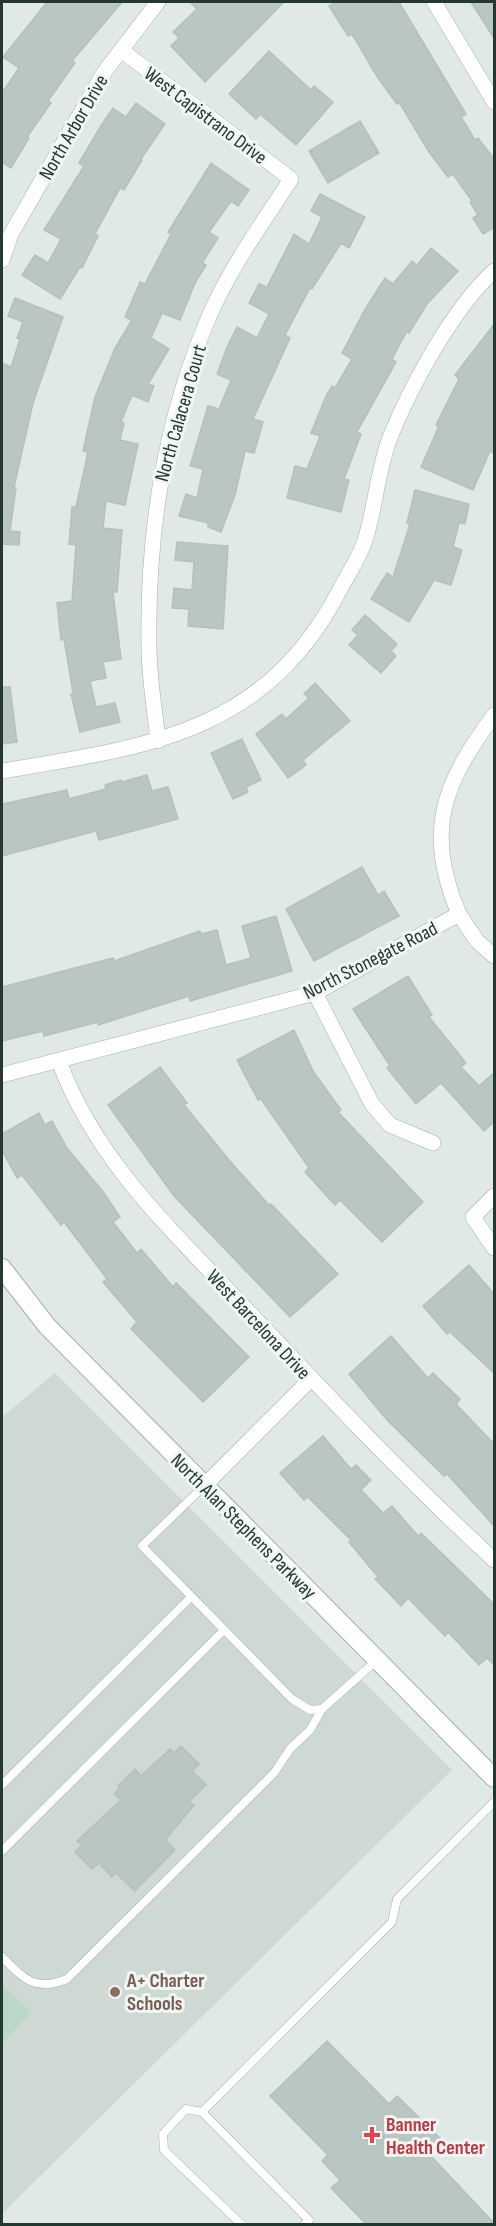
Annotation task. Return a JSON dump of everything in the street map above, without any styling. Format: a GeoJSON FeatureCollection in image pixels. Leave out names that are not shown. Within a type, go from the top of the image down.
{"type":"FeatureCollection","features":[{"type":"Feature","properties":{"kind":"street","name":"North Arbor Drive"},"geometry":{"type":"LineString","coordinates":[[2,260],[11,234],[105,71],[158,2]]}},
{"type":"Feature","properties":{"kind":"street"},"geometry":{"type":"LineString","coordinates":[[434,2],[495,102]]}},
{"type":"Feature","properties":{"kind":"street","name":"West Capistrano Drive"},"geometry":{"type":"LineString","coordinates":[[121,50],[291,179]]}},
{"type":"Feature","properties":{"kind":"street","name":"North Calacera Court"},"geometry":{"type":"LineString","coordinates":[[158,741],[149,637],[152,526],[166,448],[208,318],[244,251],[291,179]]}},
{"type":"Feature","properties":{"kind":"street"},"geometry":{"type":"LineString","coordinates":[[2,771],[129,750],[158,741],[231,709],[273,680],[325,618],[366,540],[390,437],[434,350],[495,271]]}},
{"type":"Feature","properties":{"kind":"street","name":"North Stonegate Road"},"geometry":{"type":"LineString","coordinates":[[2,1075],[315,993],[459,914],[445,882],[441,846],[444,806],[457,771],[495,715]]}},
{"type":"Feature","properties":{"kind":"street"},"geometry":{"type":"LineString","coordinates":[[459,914],[477,940],[495,956]]}},
{"type":"Feature","properties":{"kind":"street"},"geometry":{"type":"LineString","coordinates":[[315,993],[372,1104],[390,1125],[433,1143]]}},
{"type":"Feature","properties":{"kind":"street","name":"West Barcelona Drive"},"geometry":{"type":"LineString","coordinates":[[59,1061],[72,1096],[98,1140],[128,1181],[172,1233],[310,1380],[441,1512],[495,1560]]}},
{"type":"Feature","properties":{"kind":"street"},"geometry":{"type":"LineString","coordinates":[[495,1196],[473,1217],[495,1248]]}},
{"type":"Feature","properties":{"kind":"street","name":"North Alan Stephens Parkway"},"geometry":{"type":"LineString","coordinates":[[2,1268],[47,1326],[495,1778]]}},
{"type":"Feature","properties":{"kind":"street"},"geometry":{"type":"LineString","coordinates":[[204,1486],[310,1380]]}},
{"type":"Feature","properties":{"kind":"lane"},"geometry":{"type":"LineString","coordinates":[[204,1486],[142,1546],[292,1699],[310,1710],[322,1710]]}},
{"type":"Feature","properties":{"kind":"lane"},"geometry":{"type":"LineString","coordinates":[[2,1785],[191,1597]]}},
{"type":"Feature","properties":{"kind":"lane"},"geometry":{"type":"LineString","coordinates":[[2,1851],[223,1631]]}},
{"type":"Feature","properties":{"kind":"lane"},"geometry":{"type":"LineString","coordinates":[[2,1957],[21,1977],[37,1985],[52,1985],[67,1979],[273,1773],[290,1749],[310,1730],[322,1710],[377,1660]]}},
{"type":"Feature","properties":{"kind":"lane"},"geometry":{"type":"LineString","coordinates":[[202,2112],[392,1922],[397,1899],[495,1802]]}},
{"type":"Feature","properties":{"kind":"lane"},"geometry":{"type":"LineString","coordinates":[[241,2224],[164,2150],[163,2134],[186,2109],[202,2112],[309,2220],[305,2224]]}},
{"type":"Feature","properties":{"kind":"shaded area","name":"A+ Charter Schools"},"geometry":{"type":"Polygon","coordinates":[[[55,1373],[452,1770],[3,2213],[2,1417],[55,1373]]]}},
{"type":"Feature","properties":{"kind":"green space"},"geometry":{"type":"Polygon","coordinates":[[[2,1984],[31,2013],[2,2043],[2,1984]]]}},
{"type":"Feature","properties":{"kind":"building"},"geometry":{"type":"Polygon","coordinates":[[[47,2],[122,2],[72,61],[75,63],[48,101],[51,103],[27,137],[29,138],[11,168],[2,162],[2,93],[19,68],[3,57],[47,2]]]}},
{"type":"Feature","properties":{"kind":"building"},"geometry":{"type":"Polygon","coordinates":[[[190,2],[284,2],[205,82],[171,46],[179,38],[173,32],[197,9],[190,2]]]}},
{"type":"Feature","properties":{"kind":"building"},"geometry":{"type":"Polygon","coordinates":[[[336,2],[399,2],[466,114],[461,117],[475,140],[478,138],[495,160],[495,227],[483,234],[473,218],[478,215],[470,202],[472,201],[453,174],[448,177],[429,152],[399,102],[397,104],[378,78],[352,34],[348,36],[329,6],[336,2]]]}},
{"type":"Feature","properties":{"kind":"building"},"geometry":{"type":"Polygon","coordinates":[[[471,2],[495,2],[495,40],[471,2]]]}},
{"type":"Feature","properties":{"kind":"building"},"geometry":{"type":"Polygon","coordinates":[[[269,51],[311,90],[314,86],[333,102],[296,145],[260,114],[256,119],[229,94],[269,51]]]}},
{"type":"Feature","properties":{"kind":"building"},"geometry":{"type":"Polygon","coordinates":[[[136,103],[165,124],[141,159],[124,190],[120,188],[95,234],[98,236],[82,268],[80,267],[60,299],[22,275],[35,255],[48,263],[61,239],[44,230],[84,166],[79,163],[102,124],[113,108],[126,117],[136,103]]]}},
{"type":"Feature","properties":{"kind":"building"},"geometry":{"type":"Polygon","coordinates":[[[360,121],[379,153],[328,183],[309,151],[360,121]]]}},
{"type":"Feature","properties":{"kind":"building"},"geometry":{"type":"Polygon","coordinates":[[[211,163],[249,190],[238,206],[231,201],[209,232],[218,238],[202,263],[206,265],[195,283],[180,320],[162,313],[151,338],[169,349],[148,384],[154,386],[148,402],[132,395],[121,422],[124,423],[120,440],[138,444],[125,505],[106,501],[103,528],[122,530],[117,592],[113,592],[121,659],[103,662],[106,678],[90,681],[96,707],[115,703],[120,722],[80,732],[71,694],[73,693],[64,639],[61,640],[57,603],[72,601],[76,545],[69,544],[72,507],[76,507],[88,452],[83,451],[95,397],[115,348],[132,320],[125,317],[140,282],[145,284],[171,234],[168,232],[211,163]]]}},
{"type":"Feature","properties":{"kind":"building"},"geometry":{"type":"Polygon","coordinates":[[[320,194],[365,217],[349,248],[341,243],[312,289],[310,288],[285,335],[290,338],[253,419],[263,422],[254,453],[245,451],[235,495],[221,532],[208,527],[208,523],[179,516],[186,494],[197,498],[203,469],[190,466],[208,406],[219,409],[231,380],[217,374],[227,347],[237,327],[257,338],[269,314],[249,303],[259,284],[267,287],[294,234],[309,244],[322,217],[311,211],[320,194]]]}},
{"type":"Feature","properties":{"kind":"building"},"geometry":{"type":"Polygon","coordinates":[[[431,248],[458,271],[427,304],[409,333],[407,331],[392,359],[396,362],[357,432],[361,434],[344,479],[349,480],[341,512],[287,498],[295,466],[307,469],[320,436],[311,433],[326,396],[332,386],[335,388],[352,359],[342,353],[367,306],[385,278],[393,284],[412,261],[417,265],[431,248]]]}},
{"type":"Feature","properties":{"kind":"building"},"geometry":{"type":"Polygon","coordinates":[[[15,298],[63,317],[33,403],[14,487],[16,488],[10,531],[20,532],[19,545],[2,544],[2,363],[11,367],[20,339],[17,338],[23,322],[8,316],[15,298]]]}},
{"type":"Feature","properties":{"kind":"building"},"geometry":{"type":"Polygon","coordinates":[[[495,323],[495,454],[490,451],[473,490],[421,467],[439,426],[436,425],[459,379],[455,375],[495,323]]]}},
{"type":"Feature","properties":{"kind":"building"},"geometry":{"type":"Polygon","coordinates":[[[415,490],[469,504],[465,524],[459,523],[453,547],[462,550],[451,585],[434,580],[409,622],[371,599],[387,573],[393,577],[410,524],[407,523],[415,490]]]}},
{"type":"Feature","properties":{"kind":"building"},"geometry":{"type":"Polygon","coordinates":[[[177,542],[228,546],[223,629],[188,626],[189,609],[172,608],[174,588],[192,590],[194,562],[175,560],[177,542]]]}},
{"type":"Feature","properties":{"kind":"building"},"geometry":{"type":"Polygon","coordinates":[[[365,615],[397,644],[391,651],[396,656],[381,673],[349,645],[358,635],[352,630],[365,615]]]}},
{"type":"Feature","properties":{"kind":"building"},"geometry":{"type":"Polygon","coordinates":[[[315,683],[350,721],[303,760],[306,765],[288,778],[256,734],[282,714],[286,719],[309,698],[304,694],[315,683]]]}},
{"type":"Feature","properties":{"kind":"building"},"geometry":{"type":"Polygon","coordinates":[[[2,687],[10,687],[17,742],[2,744],[2,687]]]}},
{"type":"Feature","properties":{"kind":"building"},"geometry":{"type":"Polygon","coordinates":[[[242,739],[261,780],[246,787],[248,792],[233,799],[211,753],[242,739]]]}},
{"type":"Feature","properties":{"kind":"building"},"geometry":{"type":"Polygon","coordinates":[[[147,775],[152,791],[168,787],[178,819],[99,840],[96,831],[2,856],[2,804],[67,790],[69,799],[106,789],[105,785],[121,780],[122,782],[147,775]]]}},
{"type":"Feature","properties":{"kind":"building"},"geometry":{"type":"Polygon","coordinates":[[[362,867],[378,895],[384,891],[399,916],[314,961],[286,909],[362,867]]]}},
{"type":"Feature","properties":{"kind":"building"},"geometry":{"type":"Polygon","coordinates":[[[276,916],[292,971],[190,1001],[189,996],[98,1025],[98,1022],[44,1036],[43,1031],[2,1041],[2,987],[113,958],[114,961],[200,931],[201,934],[217,930],[226,965],[251,958],[242,926],[276,916]]]}},
{"type":"Feature","properties":{"kind":"building"},"geometry":{"type":"Polygon","coordinates":[[[408,976],[432,1015],[429,1017],[466,1063],[461,1067],[479,1086],[495,1072],[495,1121],[484,1131],[441,1083],[416,1104],[387,1068],[390,1066],[353,1009],[408,976]]]}},
{"type":"Feature","properties":{"kind":"building"},"geometry":{"type":"Polygon","coordinates":[[[294,1030],[313,1071],[341,1110],[338,1112],[423,1202],[382,1242],[340,1200],[335,1205],[305,1172],[309,1168],[261,1099],[258,1100],[237,1060],[294,1030]]]}},
{"type":"Feature","properties":{"kind":"building"},"geometry":{"type":"Polygon","coordinates":[[[160,1067],[187,1103],[184,1105],[230,1161],[269,1205],[271,1204],[338,1274],[290,1317],[174,1196],[108,1105],[160,1067]]]}},
{"type":"Feature","properties":{"kind":"building"},"geometry":{"type":"Polygon","coordinates":[[[39,1113],[45,1125],[52,1121],[67,1148],[104,1193],[120,1217],[113,1222],[137,1253],[141,1249],[173,1287],[176,1283],[249,1357],[203,1402],[131,1329],[137,1322],[103,1282],[107,1279],[64,1222],[61,1225],[22,1175],[17,1178],[2,1150],[2,1134],[39,1113]]]}},
{"type":"Feature","properties":{"kind":"building"},"geometry":{"type":"Polygon","coordinates":[[[469,1265],[495,1295],[495,1374],[450,1332],[447,1334],[423,1306],[469,1265]]]}},
{"type":"Feature","properties":{"kind":"building"},"geometry":{"type":"Polygon","coordinates":[[[391,1336],[428,1378],[433,1373],[460,1399],[456,1404],[495,1445],[495,1527],[447,1474],[444,1476],[387,1420],[349,1374],[391,1336]]]}},
{"type":"Feature","properties":{"kind":"building"},"geometry":{"type":"Polygon","coordinates":[[[323,1436],[351,1469],[356,1465],[371,1480],[361,1490],[383,1513],[392,1506],[418,1536],[421,1533],[495,1605],[495,1666],[487,1658],[479,1665],[448,1632],[445,1636],[408,1598],[401,1606],[375,1579],[378,1577],[349,1542],[351,1540],[308,1497],[304,1500],[280,1473],[323,1436]]]}},
{"type":"Feature","properties":{"kind":"building"},"geometry":{"type":"Polygon","coordinates":[[[181,1746],[199,1764],[192,1771],[206,1785],[189,1801],[194,1805],[165,1840],[175,1850],[135,1891],[116,1873],[112,1877],[99,1863],[92,1869],[75,1852],[82,1845],[77,1841],[121,1800],[114,1794],[120,1788],[118,1786],[135,1769],[141,1776],[170,1749],[174,1753],[181,1746]]]}},
{"type":"Feature","properties":{"kind":"building","name":"Banner Health Center"},"geometry":{"type":"Polygon","coordinates":[[[327,2041],[389,2104],[397,2096],[442,2140],[428,2153],[495,2224],[366,2224],[331,2188],[340,2180],[322,2161],[328,2155],[270,2096],[327,2041]]]}},
{"type":"Feature","properties":{"kind":"place","name":"A+ Charter Schools"},"geometry":{"type":"Point","coordinates":[115,1992]}},
{"type":"Feature","properties":{"kind":"place","name":"Banner Health Center"},"geometry":{"type":"Point","coordinates":[372,2135]}}]}
